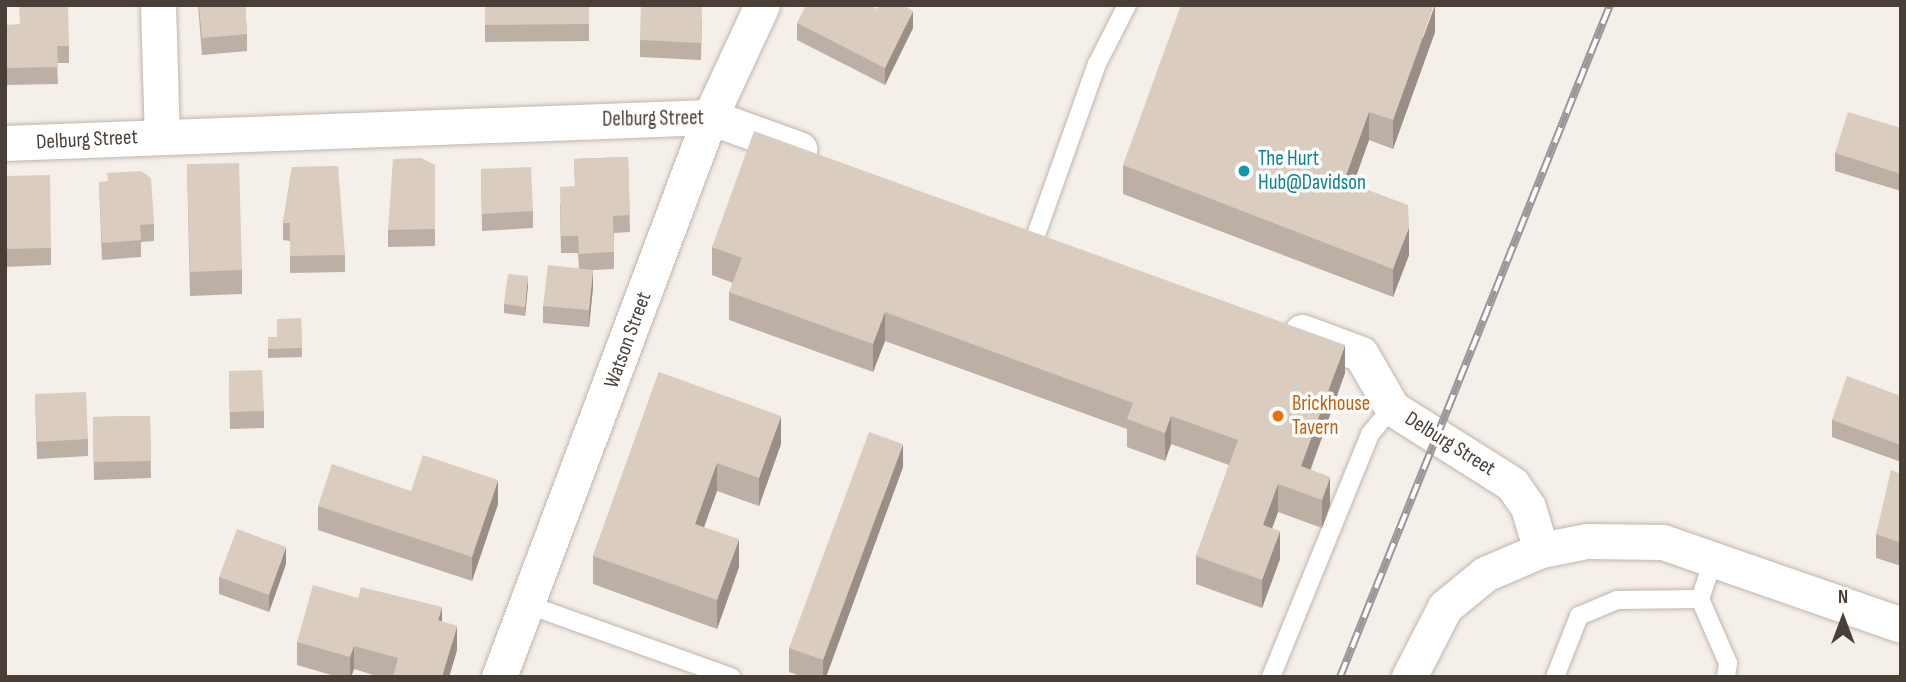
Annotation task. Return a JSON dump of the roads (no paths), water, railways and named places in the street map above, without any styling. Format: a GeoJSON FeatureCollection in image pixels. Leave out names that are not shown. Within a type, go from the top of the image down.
{"type":"FeatureCollection","features":[{"type":"Feature","properties":{"kind":"street"},"geometry":{"type":"LineString","coordinates":[[158,5],[162,136]]}},
{"type":"Feature","properties":{"kind":"street","name":"Watson Street"},"geometry":{"type":"LineString","coordinates":[[499,677],[710,117],[762,5]]}},
{"type":"Feature","properties":{"kind":"street","name":"Delburg Street"},"geometry":{"type":"LineString","coordinates":[[5,143],[710,117],[828,159]]}},
{"type":"Feature","properties":{"kind":"street"},"geometry":{"type":"LineString","coordinates":[[997,221],[1074,249]]}},
{"type":"Feature","properties":{"kind":"street","name":"Delburg Street"},"geometry":{"type":"LineString","coordinates":[[1264,318],[1361,354],[1392,408],[1512,484],[1528,507],[1541,550]]}},
{"type":"Feature","properties":{"kind":"street"},"geometry":{"type":"LineString","coordinates":[[1409,677],[1445,607],[1485,574],[1541,550],[1640,540],[1715,555],[1901,625]]}},
{"type":"Feature","properties":{"kind":"lane"},"geometry":{"type":"LineString","coordinates":[[1037,235],[1097,64],[1127,5]]}},
{"type":"Feature","properties":{"kind":"lane"},"geometry":{"type":"LineString","coordinates":[[1271,677],[1370,434],[1392,408]]}},
{"type":"Feature","properties":{"kind":"lane"},"geometry":{"type":"LineString","coordinates":[[1715,555],[1700,599],[1728,663],[1726,677]]}},
{"type":"Feature","properties":{"kind":"lane"},"geometry":{"type":"LineString","coordinates":[[1555,677],[1579,616],[1616,600],[1700,599]]}},
{"type":"Feature","properties":{"kind":"lane"},"geometry":{"type":"LineString","coordinates":[[526,604],[731,677]]}},
{"type":"Feature","properties":{"kind":"railway"},"geometry":{"type":"LineString","coordinates":[[1340,677],[1610,5]]}},
{"type":"Feature","properties":{"kind":"place","name":"The Hurt Hub@Davidson"},"geometry":{"type":"Point","coordinates":[1244,171]}},
{"type":"Feature","properties":{"kind":"place","name":"Brickhouse Tavern"},"geometry":{"type":"Point","coordinates":[1278,416]}}]}
